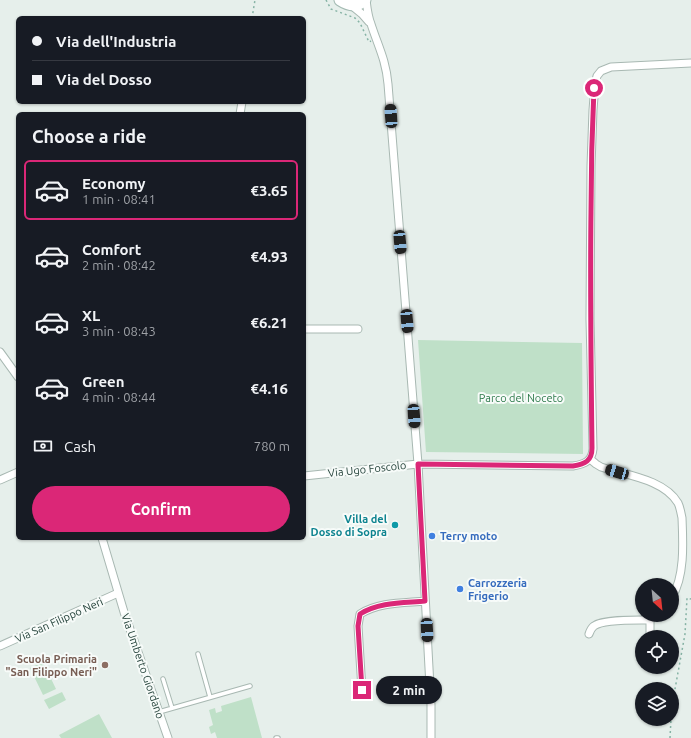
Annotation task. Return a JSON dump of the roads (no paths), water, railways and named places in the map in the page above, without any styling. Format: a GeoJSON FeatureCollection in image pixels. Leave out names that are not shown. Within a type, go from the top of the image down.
{"type":"FeatureCollection","features":[{"type":"Feature","properties":{"kind":"main road"},"geometry":{"type":"LineString","coordinates":[[340,0],[345,4],[351,5],[356,5],[366,0]]}},
{"type":"Feature","properties":{"kind":"street"},"geometry":{"type":"LineString","coordinates":[[366,0],[370,24],[384,58],[388,79],[418,464],[432,738]]}},
{"type":"Feature","properties":{"kind":"street"},"geometry":{"type":"LineString","coordinates":[[351,5],[362,14],[370,24]]}},
{"type":"Feature","properties":{"kind":"street"},"geometry":{"type":"LineString","coordinates":[[679,578],[682,562],[682,518],[678,503],[669,493],[655,484],[601,467],[590,459],[592,456],[590,319],[591,174],[595,84],[599,74],[612,67],[691,63]]}},
{"type":"Feature","properties":{"kind":"street"},"geometry":{"type":"LineString","coordinates":[[306,329],[358,329]]}},
{"type":"Feature","properties":{"kind":"street"},"geometry":{"type":"LineString","coordinates":[[0,352],[16,374]]}},
{"type":"Feature","properties":{"kind":"street","name":"Via Ugo Foscolo"},"geometry":{"type":"LineString","coordinates":[[306,476],[418,464],[573,466],[582,464],[590,459]]}},
{"type":"Feature","properties":{"kind":"street"},"geometry":{"type":"LineString","coordinates":[[0,480],[16,473]]}},
{"type":"Feature","properties":{"kind":"street","name":"Via Umberto Giordano"},"geometry":{"type":"LineString","coordinates":[[103,540],[118,593],[168,738]]}},
{"type":"Feature","properties":{"kind":"street","name":"Via San Filippo Neri"},"geometry":{"type":"LineString","coordinates":[[0,646],[118,593]]}},
{"type":"Feature","properties":{"kind":"street"},"geometry":{"type":"LineString","coordinates":[[362,690],[358,626],[360,614],[367,610],[381,606],[425,601]]}},
{"type":"Feature","properties":{"kind":"street"},"geometry":{"type":"LineString","coordinates":[[589,634],[590,630],[600,623],[635,619]]}},
{"type":"Feature","properties":{"kind":"lane"},"geometry":{"type":"LineString","coordinates":[[198,654],[210,697]]}},
{"type":"Feature","properties":{"kind":"lane"},"geometry":{"type":"LineString","coordinates":[[163,679],[172,708]]}},
{"type":"Feature","properties":{"kind":"lane"},"geometry":{"type":"LineString","coordinates":[[159,712],[250,686]]}},
{"type":"Feature","properties":{"kind":"place","name":"Villa del Dosso di Sopra"},"geometry":{"type":"Point","coordinates":[395,525]}},
{"type":"Feature","properties":{"kind":"place","name":"Terry moto"},"geometry":{"type":"Point","coordinates":[432,536]}},
{"type":"Feature","properties":{"kind":"place","name":"Carrozzeria Frigerio"},"geometry":{"type":"Point","coordinates":[460,589]}},
{"type":"Feature","properties":{"kind":"place","name":"Scuola Primaria \"San Filippo Neri\""},"geometry":{"type":"Point","coordinates":[105,665]}},
{"type":"Feature","properties":{"kind":"park label","name":"Parco del Noceto"},"geometry":{"type":"Point","coordinates":[521,398]}}]}
